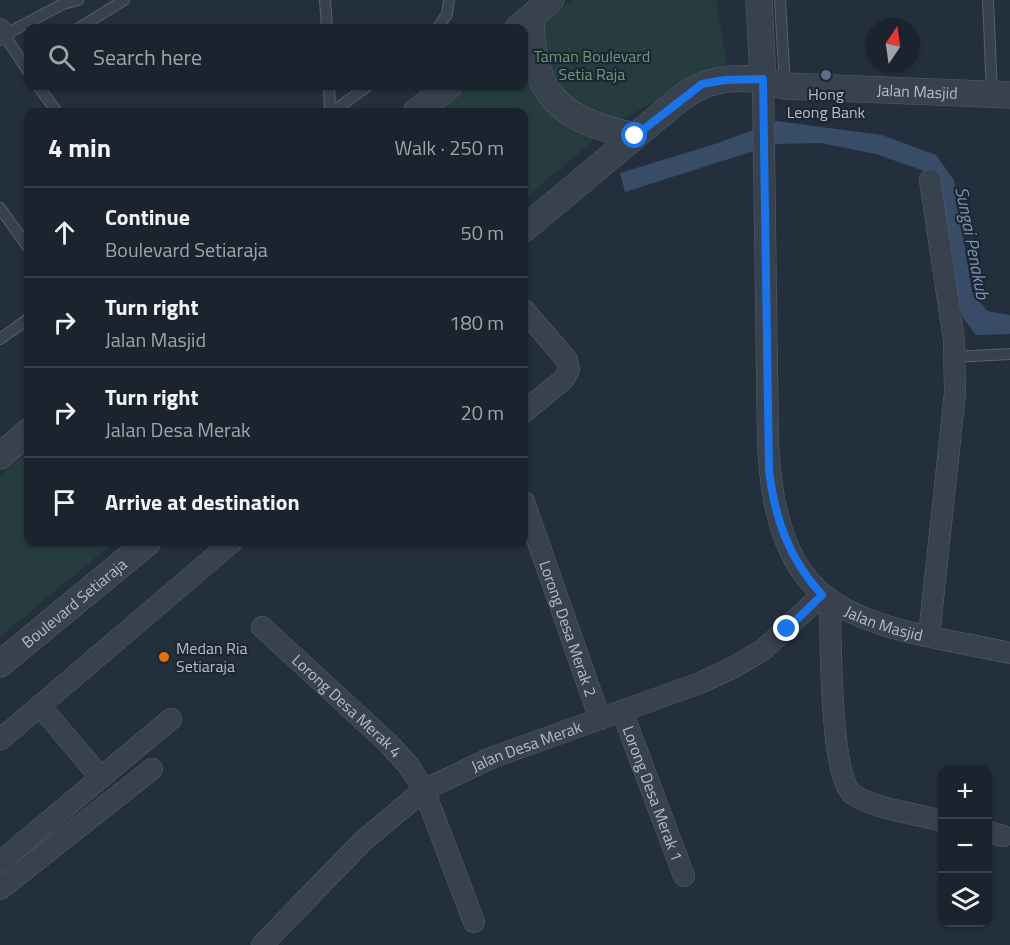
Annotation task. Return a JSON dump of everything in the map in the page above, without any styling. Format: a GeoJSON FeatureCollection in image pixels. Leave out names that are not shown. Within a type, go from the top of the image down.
{"type":"FeatureCollection","features":[{"type":"Feature","properties":{"kind":"street"},"geometry":{"type":"LineString","coordinates":[[524,23],[551,0]]}},
{"type":"Feature","properties":{"kind":"street"},"geometry":{"type":"LineString","coordinates":[[528,226],[635,136],[702,84],[725,80],[774,82],[759,0]]}},
{"type":"Feature","properties":{"kind":"street"},"geometry":{"type":"LineString","coordinates":[[528,39],[534,62],[548,92],[575,117],[609,130],[635,136]]}},
{"type":"Feature","properties":{"kind":"street","name":"Jalan Masjid"},"geometry":{"type":"LineString","coordinates":[[1001,94],[774,82],[764,105],[768,444],[771,487],[784,539],[807,579],[826,598],[865,620],[1010,654]]}},
{"type":"Feature","properties":{"kind":"street"},"geometry":{"type":"LineString","coordinates":[[421,108],[444,90]]}},
{"type":"Feature","properties":{"kind":"street"},"geometry":{"type":"LineString","coordinates":[[928,636],[949,454],[954,357],[930,180]]}},
{"type":"Feature","properties":{"kind":"street"},"geometry":{"type":"LineString","coordinates":[[528,315],[567,360],[569,370],[564,379],[528,409]]}},
{"type":"Feature","properties":{"kind":"street"},"geometry":{"type":"LineString","coordinates":[[0,456],[24,435]]}},
{"type":"Feature","properties":{"kind":"street","name":"Lorong Desa Merak 2"},"geometry":{"type":"LineString","coordinates":[[528,513],[600,719]]}},
{"type":"Feature","properties":{"kind":"street","name":"Boulevard Setiaraja"},"geometry":{"type":"LineString","coordinates":[[0,664],[143,546]]}},
{"type":"Feature","properties":{"kind":"street"},"geometry":{"type":"LineString","coordinates":[[0,740],[227,546]]}},
{"type":"Feature","properties":{"kind":"street"},"geometry":{"type":"LineString","coordinates":[[826,598],[835,736],[844,783],[852,794],[864,801],[938,820]]}},
{"type":"Feature","properties":{"kind":"street","name":"Jalan Desa Merak"},"geometry":{"type":"LineString","coordinates":[[262,945],[363,841],[424,790],[491,758],[700,683],[734,668],[763,650],[826,598]]}},
{"type":"Feature","properties":{"kind":"street","name":"Lorong Desa Merak 4"},"geometry":{"type":"LineString","coordinates":[[262,627],[388,743],[409,766],[424,790],[474,922]]}},
{"type":"Feature","properties":{"kind":"street"},"geometry":{"type":"LineString","coordinates":[[40,706],[101,777]]}},
{"type":"Feature","properties":{"kind":"street","name":"Lorong Desa Merak 1"},"geometry":{"type":"LineString","coordinates":[[622,711],[684,876]]}},
{"type":"Feature","properties":{"kind":"street"},"geometry":{"type":"LineString","coordinates":[[0,862],[171,719]]}},
{"type":"Feature","properties":{"kind":"street"},"geometry":{"type":"LineString","coordinates":[[0,889],[152,769]]}},
{"type":"Feature","properties":{"kind":"lane"},"geometry":{"type":"LineString","coordinates":[[24,61],[1,34],[63,4],[78,0]]}},
{"type":"Feature","properties":{"kind":"lane"},"geometry":{"type":"LineString","coordinates":[[85,24],[124,0]]}},
{"type":"Feature","properties":{"kind":"lane"},"geometry":{"type":"LineString","coordinates":[[325,0],[327,24]]}},
{"type":"Feature","properties":{"kind":"lane"},"geometry":{"type":"LineString","coordinates":[[441,24],[447,14],[449,0]]}},
{"type":"Feature","properties":{"kind":"lane"},"geometry":{"type":"LineString","coordinates":[[774,82],[780,0]]}},
{"type":"Feature","properties":{"kind":"lane"},"geometry":{"type":"LineString","coordinates":[[988,0],[1001,94]]}},
{"type":"Feature","properties":{"kind":"lane"},"geometry":{"type":"LineString","coordinates":[[41,90],[54,108]]}},
{"type":"Feature","properties":{"kind":"lane"},"geometry":{"type":"LineString","coordinates":[[329,90],[331,108]]}},
{"type":"Feature","properties":{"kind":"lane"},"geometry":{"type":"LineString","coordinates":[[337,108],[362,90]]}},
{"type":"Feature","properties":{"kind":"lane"},"geometry":{"type":"LineString","coordinates":[[1,210],[24,242]]}},
{"type":"Feature","properties":{"kind":"lane"},"geometry":{"type":"LineString","coordinates":[[0,339],[24,322]]}},
{"type":"Feature","properties":{"kind":"lane"},"geometry":{"type":"LineString","coordinates":[[954,357],[1010,354]]}},
{"type":"Feature","properties":{"kind":"green space","name":"Taman Boulevard Setia Raja"},"geometry":{"type":"Polygon","coordinates":[[[572,0],[716,0],[727,64],[613,124],[528,196],[528,108],[442,108],[464,90],[528,90],[528,38],[572,0]]]}},
{"type":"Feature","properties":{"kind":"green space"},"geometry":{"type":"Polygon","coordinates":[[[24,455],[24,546],[109,546],[0,637],[0,475],[24,455]]]}},
{"type":"Feature","properties":{"kind":"water"},"geometry":{"type":"Polygon","coordinates":[[[777,121],[882,135],[936,155],[954,180],[972,292],[987,311],[1010,315],[1010,334],[976,335],[963,318],[927,172],[876,154],[821,143],[776,144],[625,192],[620,173],[715,144],[777,121]]]}},
{"type":"Feature","properties":{"kind":"place","name":"Hong Leong Bank"},"geometry":{"type":"Point","coordinates":[826,75]}},
{"type":"Feature","properties":{"kind":"place","name":"Medan Ria Setiaraja"},"geometry":{"type":"Point","coordinates":[164,657]}},
{"type":"Feature","properties":{"kind":"route"},"geometry":{"type":"LineString","coordinates":[[635,136],[691,90],[702,84],[725,80],[763,79],[769,471],[777,519],[784,539],[807,579],[822,595],[787,629]]}},
{"type":"Feature","properties":{"kind":"water label","name":"Sungai Penakub"},"geometry":{"type":"Point","coordinates":[972,243]}}]}
